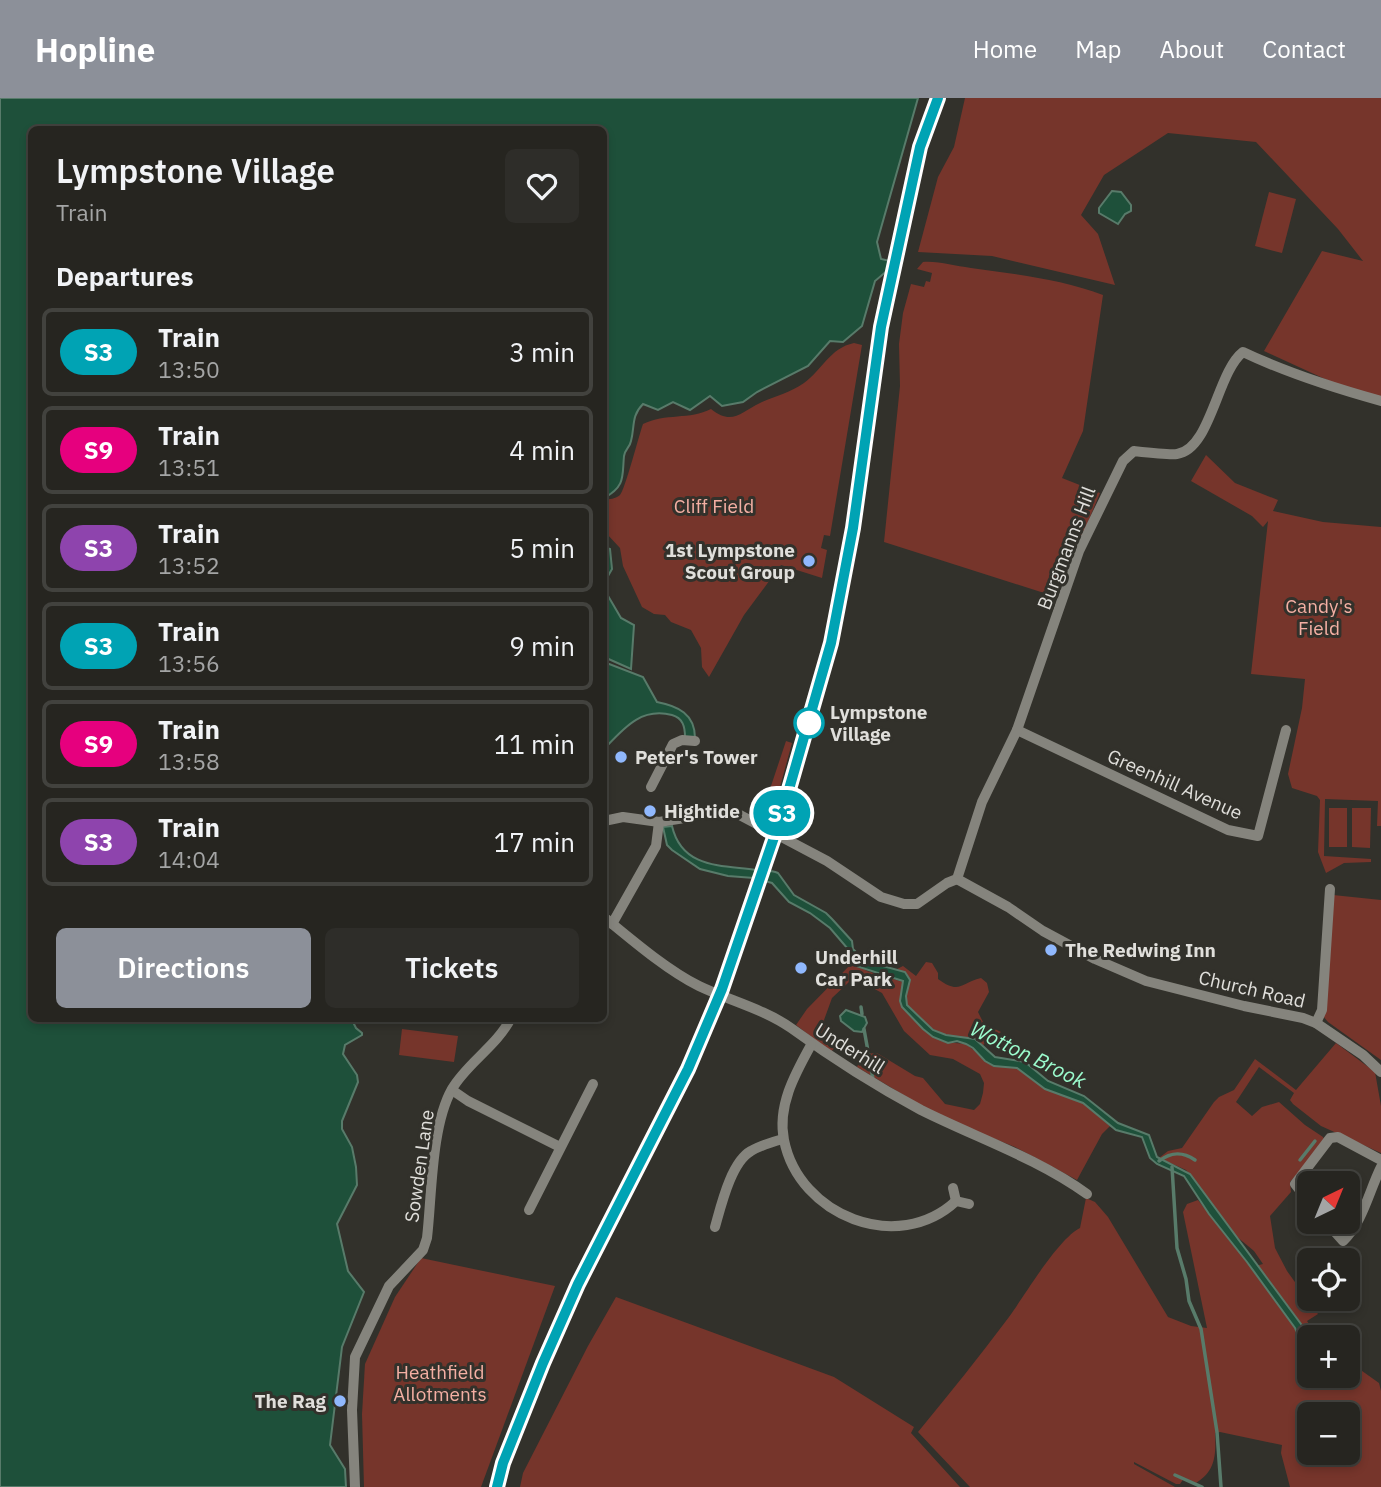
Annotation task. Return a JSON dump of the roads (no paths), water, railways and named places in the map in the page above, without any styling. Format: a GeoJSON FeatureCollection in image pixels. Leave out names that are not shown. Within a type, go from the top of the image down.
{"type":"FeatureCollection","features":[{"type":"Feature","properties":{"kind":"street","name":"Burgmanns Hill"},"geometry":{"type":"LineString","coordinates":[[957,879],[982,802],[1017,730],[1079,551],[1122,461],[1134,451],[1176,454],[1198,441],[1227,373],[1243,352],[1276,367],[1381,401]]}},
{"type":"Feature","properties":{"kind":"street","name":"Greenhill Avenue"},"geometry":{"type":"LineString","coordinates":[[1017,730],[1228,830],[1258,836],[1286,730]]}},
{"type":"Feature","properties":{"kind":"street"},"geometry":{"type":"LineString","coordinates":[[651,787],[673,744],[682,740],[695,741]]}},
{"type":"Feature","properties":{"kind":"street"},"geometry":{"type":"LineString","coordinates":[[607,820],[624,817],[659,822],[691,817],[712,810],[736,813],[827,861],[881,897],[904,904],[917,904],[957,879]]}},
{"type":"Feature","properties":{"kind":"street"},"geometry":{"type":"LineString","coordinates":[[608,920],[656,846],[659,822]]}},
{"type":"Feature","properties":{"kind":"street","name":"Church Road"},"geometry":{"type":"LineString","coordinates":[[957,879],[1008,906],[1043,931],[1095,959],[1146,981],[1316,1023],[1363,1055],[1381,1072]]}},
{"type":"Feature","properties":{"kind":"street"},"geometry":{"type":"LineString","coordinates":[[1316,1023],[1322,1010],[1330,889]]}},
{"type":"Feature","properties":{"kind":"street","name":"Underhill"},"geometry":{"type":"LineString","coordinates":[[608,920],[687,979],[780,1023],[888,1093],[1056,1174],[1087,1194]]}},
{"type":"Feature","properties":{"kind":"street","name":"Sowden Lane"},"geometry":{"type":"LineString","coordinates":[[355,1487],[352,1410],[355,1357],[389,1286],[424,1248],[435,1152],[443,1112],[452,1090],[508,1022]]}},
{"type":"Feature","properties":{"kind":"street"},"geometry":{"type":"LineString","coordinates":[[811,1045],[791,1082],[783,1112],[783,1139],[795,1170],[812,1192],[828,1208],[857,1222],[903,1226],[947,1209],[956,1201]]}},
{"type":"Feature","properties":{"kind":"street"},"geometry":{"type":"LineString","coordinates":[[529,1210],[593,1084]]}},
{"type":"Feature","properties":{"kind":"street"},"geometry":{"type":"LineString","coordinates":[[452,1090],[468,1101],[560,1147]]}},
{"type":"Feature","properties":{"kind":"street"},"geometry":{"type":"LineString","coordinates":[[1305,1171],[1330,1138],[1338,1137],[1381,1160]]}},
{"type":"Feature","properties":{"kind":"street"},"geometry":{"type":"LineString","coordinates":[[715,1227],[737,1166],[749,1152],[783,1139]]}},
{"type":"Feature","properties":{"kind":"street"},"geometry":{"type":"LineString","coordinates":[[1360,1215],[1381,1167]]}},
{"type":"Feature","properties":{"kind":"street"},"geometry":{"type":"LineString","coordinates":[[953,1188],[956,1201]]}},
{"type":"Feature","properties":{"kind":"street"},"geometry":{"type":"LineString","coordinates":[[712,1192],[724,1197]]}},
{"type":"Feature","properties":{"kind":"street"},"geometry":{"type":"LineString","coordinates":[[956,1201],[969,1204]]}},
{"type":"Feature","properties":{"kind":"street"},"geometry":{"type":"LineString","coordinates":[[1336,1234],[1342,1241],[1349,1234]]}},
{"type":"Feature","properties":{"kind":"waterway"},"geometry":{"type":"LineString","coordinates":[[861,1007],[862,1014]]}},
{"type":"Feature","properties":{"kind":"waterway"},"geometry":{"type":"LineString","coordinates":[[864,1029],[873,1079]]}},
{"type":"Feature","properties":{"kind":"waterway"},"geometry":{"type":"LineString","coordinates":[[1300,1160],[1315,1141]]}},
{"type":"Feature","properties":{"kind":"waterway"},"geometry":{"type":"LineString","coordinates":[[1159,1161],[1177,1154],[1195,1160]]}},
{"type":"Feature","properties":{"kind":"waterway"},"geometry":{"type":"LineString","coordinates":[[1172,1167],[1177,1248],[1189,1301],[1201,1329],[1217,1432],[1221,1487]]}},
{"type":"Feature","properties":{"kind":"waterway"},"geometry":{"type":"LineString","coordinates":[[1175,1475],[1202,1487]]}},
{"type":"Feature","properties":{"kind":"railway"},"geometry":{"type":"LineString","coordinates":[[497,1487],[503,1463],[578,1284],[689,1069],[722,989],[781,817],[831,643],[853,528],[881,326],[920,147],[938,98]]}},
{"type":"Feature","properties":{"kind":"train","name":"S3"},"geometry":{"type":"LineString","coordinates":[[497,1487],[503,1463],[578,1284],[652,1143],[688,1069],[722,989],[781,817],[831,643],[853,528],[881,327],[920,147],[938,98]]}},
{"type":"Feature","properties":{"kind":"place","name":"1st Lympstone Scout Group"},"geometry":{"type":"Point","coordinates":[809,561]}},
{"type":"Feature","properties":{"kind":"place","name":"Lympstone Village"},"geometry":{"type":"Point","coordinates":[809,723]}},
{"type":"Feature","properties":{"kind":"place","name":"Peter's Tower"},"geometry":{"type":"Point","coordinates":[621,757]}},
{"type":"Feature","properties":{"kind":"place","name":"Hightide"},"geometry":{"type":"Point","coordinates":[650,811]}},
{"type":"Feature","properties":{"kind":"place","name":"The Redwing Inn"},"geometry":{"type":"Point","coordinates":[1051,950]}},
{"type":"Feature","properties":{"kind":"place","name":"Underhill Car Park"},"geometry":{"type":"Point","coordinates":[801,968]}},
{"type":"Feature","properties":{"kind":"place","name":"The Rag"},"geometry":{"type":"Point","coordinates":[340,1401]}},
{"type":"Feature","properties":{"kind":"park label","name":"Cliff Field"},"geometry":{"type":"Point","coordinates":[714,506]}},
{"type":"Feature","properties":{"kind":"park label","name":"Candy's Field"},"geometry":{"type":"Point","coordinates":[1319,617]}},
{"type":"Feature","properties":{"kind":"park label","name":"Heathfield Allotments"},"geometry":{"type":"Point","coordinates":[440,1383]}},
{"type":"Feature","properties":{"kind":"water label","name":"Wotton Brook"},"geometry":{"type":"Point","coordinates":[1028,1055]}}]}
